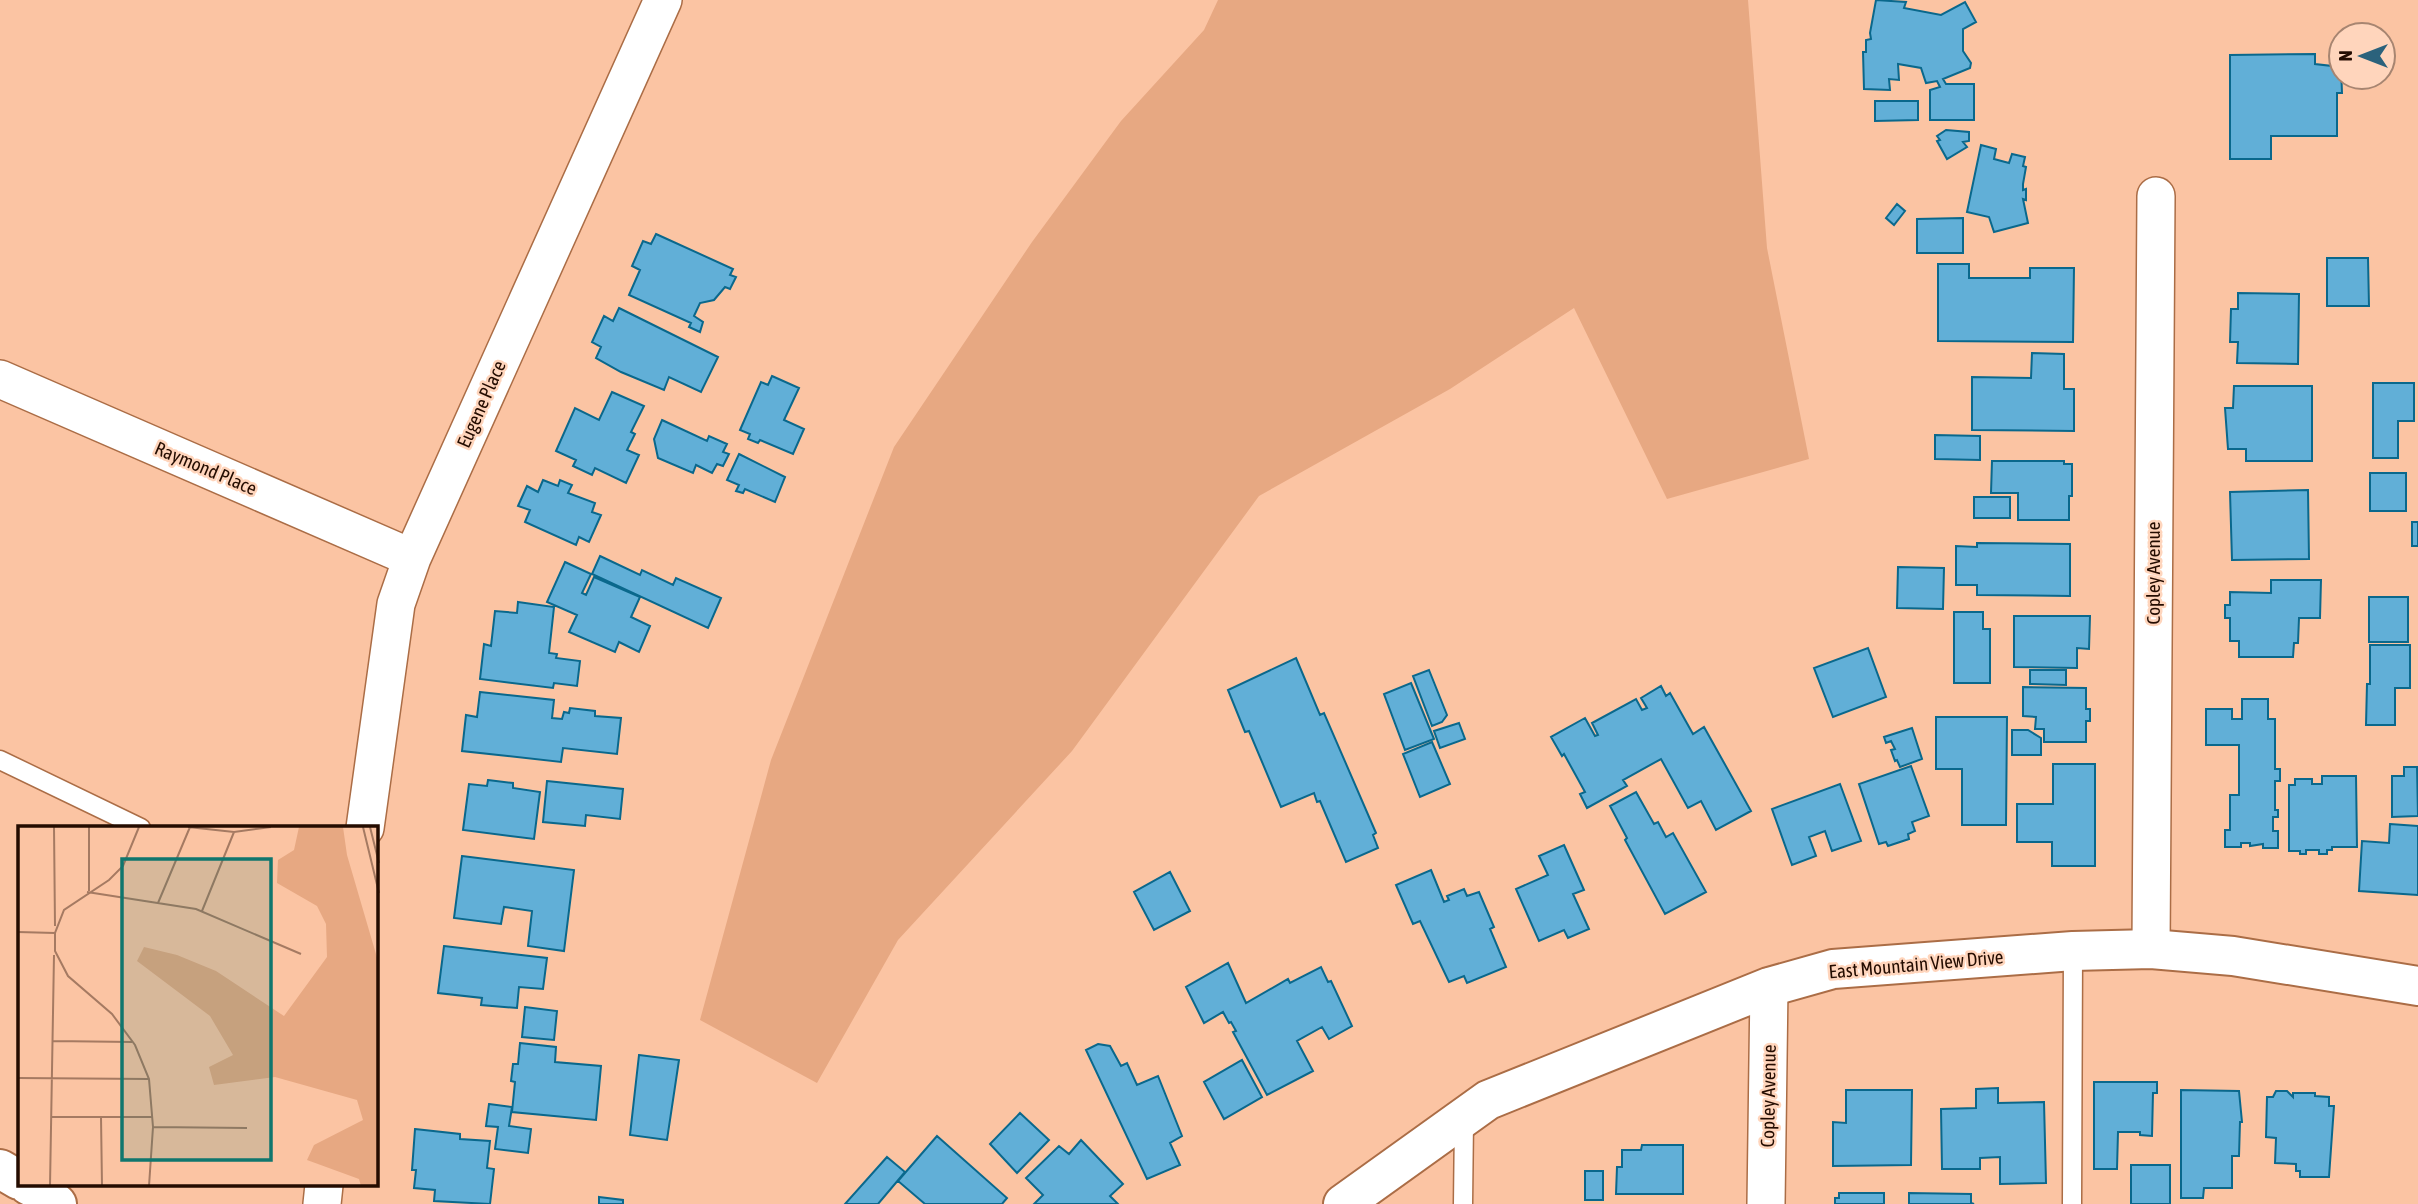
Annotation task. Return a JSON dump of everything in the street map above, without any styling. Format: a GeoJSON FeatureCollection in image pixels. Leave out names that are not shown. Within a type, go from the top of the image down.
{"type":"FeatureCollection","features":[{"type":"Feature","properties":{"kind":"street","name":"Eugene Place"},"geometry":{"type":"LineString","coordinates":[[365,826],[396,604],[412,558],[663,0]]}},
{"type":"Feature","properties":{"kind":"street","name":"Copley Avenue"},"geometry":{"type":"LineString","coordinates":[[2151,949],[2156,196]]}},
{"type":"Feature","properties":{"kind":"street","name":"Raymond Place"},"geometry":{"type":"LineString","coordinates":[[0,379],[412,558]]}},
{"type":"Feature","properties":{"kind":"street","name":"East Mountain View Drive"},"geometry":{"type":"LineString","coordinates":[[1343,1204],[1488,1100],[1769,987],[1833,969],[2073,951],[2151,949],[2233,956],[2418,986]]}},
{"type":"Feature","properties":{"kind":"street","name":"Copley Avenue"},"geometry":{"type":"LineString","coordinates":[[1766,1204],[1769,987]]}},
{"type":"Feature","properties":{"kind":"street"},"geometry":{"type":"LineString","coordinates":[[0,1169],[18,1179]]}},
{"type":"Feature","properties":{"kind":"street"},"geometry":{"type":"LineString","coordinates":[[30,1186],[57,1204]]}},
{"type":"Feature","properties":{"kind":"street"},"geometry":{"type":"LineString","coordinates":[[322,1204],[324,1186]]}},
{"type":"Feature","properties":{"kind":"lane"},"geometry":{"type":"LineString","coordinates":[[0,760],[137,826]]}},
{"type":"Feature","properties":{"kind":"lane"},"geometry":{"type":"LineString","coordinates":[[2072,1204],[2073,951]]}},
{"type":"Feature","properties":{"kind":"lane"},"geometry":{"type":"LineString","coordinates":[[1463,1204],[1464,1117]]}},
{"type":"Feature","properties":{"kind":"shaded area"},"geometry":{"type":"Polygon","coordinates":[[[1218,0],[1748,0],[1767,248],[1809,459],[1667,499],[1574,308],[1450,389],[1259,496],[1072,751],[898,940],[817,1083],[700,1020],[771,760],[894,447],[1032,242],[1121,121],[1204,30],[1218,0]]]}},
{"type":"Feature","properties":{"kind":"building"},"geometry":{"type":"Polygon","coordinates":[[[1876,0],[1906,2],[1904,8],[1941,15],[1965,2],[1976,22],[1963,29],[1963,51],[1971,63],[1970,68],[1943,79],[1946,84],[1974,84],[1974,120],[1930,120],[1930,90],[1940,87],[1937,81],[1926,83],[1921,68],[1898,64],[1899,80],[1889,79],[1890,90],[1864,89],[1863,52],[1866,52],[1866,40],[1871,39],[1876,0]]]}},
{"type":"Feature","properties":{"kind":"building"},"geometry":{"type":"Polygon","coordinates":[[[2315,54],[2315,64],[2327,65],[2327,91],[2342,91],[2337,93],[2337,136],[2271,136],[2271,159],[2230,159],[2230,55],[2315,54]]]}},
{"type":"Feature","properties":{"kind":"building"},"geometry":{"type":"Polygon","coordinates":[[[1875,101],[1918,101],[1918,120],[1875,121],[1875,101]]]}},
{"type":"Feature","properties":{"kind":"building"},"geometry":{"type":"Polygon","coordinates":[[[1946,130],[1969,132],[1969,141],[1963,142],[1967,147],[1947,159],[1937,141],[1940,140],[1937,136],[1946,130]]]}},
{"type":"Feature","properties":{"kind":"building"},"geometry":{"type":"Polygon","coordinates":[[[1981,145],[1996,149],[1994,159],[2009,163],[2012,154],[2025,157],[2023,190],[2026,189],[2026,200],[2023,199],[2028,223],[1994,232],[1989,217],[1967,212],[1981,145]]]}},
{"type":"Feature","properties":{"kind":"building"},"geometry":{"type":"Polygon","coordinates":[[[1897,204],[1905,211],[1894,225],[1886,218],[1897,204]]]}},
{"type":"Feature","properties":{"kind":"building"},"geometry":{"type":"Polygon","coordinates":[[[1963,218],[1963,253],[1917,253],[1917,219],[1963,218]]]}},
{"type":"Feature","properties":{"kind":"building"},"geometry":{"type":"Polygon","coordinates":[[[656,234],[733,269],[730,275],[736,277],[730,289],[725,287],[714,300],[700,303],[694,316],[703,322],[700,332],[689,327],[691,323],[629,295],[640,270],[632,266],[643,241],[651,244],[656,234]]]}},
{"type":"Feature","properties":{"kind":"building"},"geometry":{"type":"Polygon","coordinates":[[[2327,258],[2368,258],[2369,306],[2327,306],[2327,258]]]}},
{"type":"Feature","properties":{"kind":"building"},"geometry":{"type":"Polygon","coordinates":[[[1938,264],[1969,264],[1969,278],[2030,278],[2030,268],[2074,268],[2073,342],[1938,341],[1938,264]]]}},
{"type":"Feature","properties":{"kind":"building"},"geometry":{"type":"Polygon","coordinates":[[[2238,293],[2299,294],[2298,364],[2237,363],[2238,342],[2230,342],[2231,309],[2238,309],[2238,293]]]}},
{"type":"Feature","properties":{"kind":"building"},"geometry":{"type":"Polygon","coordinates":[[[619,308],[718,357],[701,392],[669,377],[664,390],[596,358],[601,347],[592,342],[604,316],[613,321],[619,308]]]}},
{"type":"Feature","properties":{"kind":"building"},"geometry":{"type":"Polygon","coordinates":[[[2032,353],[2064,354],[2064,389],[2074,389],[2074,431],[1972,430],[1972,377],[2031,378],[2032,353]]]}},
{"type":"Feature","properties":{"kind":"building"},"geometry":{"type":"Polygon","coordinates":[[[772,376],[799,388],[784,420],[804,429],[793,454],[760,440],[758,443],[748,439],[750,434],[740,430],[761,382],[768,385],[772,376]]]}},
{"type":"Feature","properties":{"kind":"building"},"geometry":{"type":"Polygon","coordinates":[[[2373,383],[2414,383],[2414,421],[2398,421],[2398,458],[2373,458],[2373,383]]]}},
{"type":"Feature","properties":{"kind":"building"},"geometry":{"type":"Polygon","coordinates":[[[2234,386],[2312,386],[2312,461],[2246,461],[2246,449],[2228,449],[2225,408],[2233,408],[2234,386]]]}},
{"type":"Feature","properties":{"kind":"building"},"geometry":{"type":"Polygon","coordinates":[[[612,392],[644,406],[631,432],[635,434],[627,450],[639,455],[626,483],[595,468],[592,475],[573,466],[576,460],[556,451],[575,408],[599,420],[612,392]]]}},
{"type":"Feature","properties":{"kind":"building"},"geometry":{"type":"Polygon","coordinates":[[[662,420],[707,441],[709,436],[727,444],[723,452],[729,454],[723,466],[717,464],[712,473],[696,465],[693,473],[658,458],[654,439],[662,420]]]}},
{"type":"Feature","properties":{"kind":"building"},"geometry":{"type":"Polygon","coordinates":[[[1935,435],[1980,436],[1980,460],[1935,459],[1935,435]]]}},
{"type":"Feature","properties":{"kind":"building"},"geometry":{"type":"Polygon","coordinates":[[[739,454],[785,477],[775,502],[745,489],[743,493],[736,491],[739,485],[727,480],[739,454]]]}},
{"type":"Feature","properties":{"kind":"building"},"geometry":{"type":"Polygon","coordinates":[[[1992,461],[2064,461],[2064,464],[2072,464],[2069,520],[2018,520],[2018,493],[1991,493],[1992,461]]]}},
{"type":"Feature","properties":{"kind":"building"},"geometry":{"type":"Polygon","coordinates":[[[2370,473],[2406,473],[2406,511],[2370,511],[2370,473]]]}},
{"type":"Feature","properties":{"kind":"building"},"geometry":{"type":"Polygon","coordinates":[[[543,480],[558,486],[560,480],[572,485],[568,493],[595,503],[592,512],[601,515],[589,542],[579,537],[576,545],[525,522],[530,510],[518,506],[527,486],[538,492],[543,480]]]}},
{"type":"Feature","properties":{"kind":"building"},"geometry":{"type":"Polygon","coordinates":[[[2308,490],[2309,559],[2232,560],[2230,492],[2308,490]]]}},
{"type":"Feature","properties":{"kind":"building"},"geometry":{"type":"Polygon","coordinates":[[[1974,497],[2010,497],[2010,518],[1974,518],[1974,497]]]}},
{"type":"Feature","properties":{"kind":"building"},"geometry":{"type":"Polygon","coordinates":[[[2412,522],[2418,522],[2418,546],[2412,546],[2412,522]]]}},
{"type":"Feature","properties":{"kind":"building"},"geometry":{"type":"Polygon","coordinates":[[[1977,543],[2070,544],[2070,596],[1977,595],[1977,585],[1956,585],[1956,546],[1977,547],[1977,543]]]}},
{"type":"Feature","properties":{"kind":"building"},"geometry":{"type":"Polygon","coordinates":[[[600,556],[640,575],[642,570],[673,585],[676,578],[721,598],[708,628],[592,574],[600,556]]]}},
{"type":"Feature","properties":{"kind":"building"},"geometry":{"type":"Polygon","coordinates":[[[565,562],[591,574],[582,593],[586,595],[594,577],[640,597],[631,617],[650,626],[639,652],[619,642],[615,652],[569,632],[577,615],[547,602],[565,562]]]}},
{"type":"Feature","properties":{"kind":"building"},"geometry":{"type":"Polygon","coordinates":[[[1898,567],[1944,568],[1943,609],[1897,608],[1898,567]]]}},
{"type":"Feature","properties":{"kind":"building"},"geometry":{"type":"Polygon","coordinates":[[[2271,580],[2321,580],[2320,618],[2299,618],[2298,643],[2294,643],[2293,657],[2239,657],[2239,641],[2230,641],[2230,618],[2225,618],[2225,605],[2230,605],[2230,592],[2271,593],[2271,580]]]}},
{"type":"Feature","properties":{"kind":"building"},"geometry":{"type":"Polygon","coordinates":[[[2369,597],[2408,597],[2408,642],[2369,642],[2369,597]]]}},
{"type":"Feature","properties":{"kind":"building"},"geometry":{"type":"Polygon","coordinates":[[[518,602],[554,607],[549,653],[557,654],[556,658],[580,661],[577,686],[554,683],[553,688],[480,679],[484,644],[491,646],[495,611],[517,613],[518,602]]]}},
{"type":"Feature","properties":{"kind":"building"},"geometry":{"type":"Polygon","coordinates":[[[1954,612],[1983,612],[1983,629],[1990,629],[1990,683],[1954,683],[1954,612]]]}},
{"type":"Feature","properties":{"kind":"building"},"geometry":{"type":"Polygon","coordinates":[[[2014,616],[2090,616],[2089,649],[2077,648],[2077,668],[2014,667],[2014,616]]]}},
{"type":"Feature","properties":{"kind":"building"},"geometry":{"type":"Polygon","coordinates":[[[2370,645],[2410,645],[2410,688],[2395,688],[2395,725],[2366,725],[2370,645]]]}},
{"type":"Feature","properties":{"kind":"building"},"geometry":{"type":"Polygon","coordinates":[[[1868,648],[1886,697],[1833,717],[1814,668],[1868,648]]]}},
{"type":"Feature","properties":{"kind":"building"},"geometry":{"type":"Polygon","coordinates":[[[1296,658],[1320,715],[1324,713],[1376,833],[1373,835],[1378,848],[1346,862],[1314,793],[1281,807],[1249,731],[1245,732],[1228,690],[1296,658]]]}},
{"type":"Feature","properties":{"kind":"building"},"geometry":{"type":"Polygon","coordinates":[[[1429,670],[1447,715],[1442,722],[1432,726],[1413,676],[1429,670]]]}},
{"type":"Feature","properties":{"kind":"building"},"geometry":{"type":"Polygon","coordinates":[[[2030,670],[2066,670],[2066,685],[2030,684],[2030,670]]]}},
{"type":"Feature","properties":{"kind":"building"},"geometry":{"type":"Polygon","coordinates":[[[1411,683],[1434,739],[1405,750],[1384,694],[1411,683]]]}},
{"type":"Feature","properties":{"kind":"building"},"geometry":{"type":"Polygon","coordinates":[[[1661,686],[1666,696],[1670,693],[1693,734],[1704,727],[1751,811],[1716,830],[1701,801],[1688,808],[1661,759],[1623,780],[1627,786],[1587,808],[1580,794],[1585,792],[1564,754],[1562,756],[1551,737],[1585,718],[1595,736],[1598,735],[1592,723],[1636,699],[1642,710],[1647,708],[1641,698],[1661,686]]]}},
{"type":"Feature","properties":{"kind":"building"},"geometry":{"type":"Polygon","coordinates":[[[2023,687],[2086,688],[2086,709],[2090,709],[2090,721],[2086,721],[2086,742],[2044,742],[2044,729],[2035,729],[2036,717],[2023,716],[2023,687]]]}},
{"type":"Feature","properties":{"kind":"building"},"geometry":{"type":"Polygon","coordinates":[[[480,692],[554,700],[552,718],[562,719],[564,712],[569,713],[570,708],[595,711],[595,716],[621,718],[617,754],[563,748],[561,762],[462,751],[466,715],[477,717],[480,692]]]}},
{"type":"Feature","properties":{"kind":"building"},"geometry":{"type":"Polygon","coordinates":[[[2242,699],[2268,699],[2268,719],[2275,719],[2275,769],[2280,769],[2280,781],[2275,781],[2275,810],[2278,810],[2278,817],[2273,817],[2273,831],[2278,831],[2278,848],[2263,848],[2263,844],[2250,846],[2250,843],[2241,843],[2241,847],[2225,847],[2225,830],[2230,830],[2230,795],[2239,795],[2239,745],[2206,745],[2206,709],[2232,709],[2232,719],[2242,719],[2242,699]]]}},
{"type":"Feature","properties":{"kind":"building"},"geometry":{"type":"Polygon","coordinates":[[[1936,717],[2007,717],[2006,825],[1962,825],[1962,769],[1936,769],[1936,717]]]}},
{"type":"Feature","properties":{"kind":"building"},"geometry":{"type":"Polygon","coordinates":[[[1459,723],[1465,739],[1440,748],[1434,731],[1459,723]]]}},
{"type":"Feature","properties":{"kind":"building"},"geometry":{"type":"Polygon","coordinates":[[[1912,728],[1922,759],[1900,767],[1891,750],[1895,749],[1891,741],[1886,743],[1884,737],[1912,728]]]}},
{"type":"Feature","properties":{"kind":"building"},"geometry":{"type":"Polygon","coordinates":[[[2012,730],[2028,730],[2041,738],[2041,755],[2012,755],[2012,730]]]}},
{"type":"Feature","properties":{"kind":"building"},"geometry":{"type":"Polygon","coordinates":[[[1432,742],[1450,784],[1420,797],[1403,754],[1432,742]]]}},
{"type":"Feature","properties":{"kind":"building"},"geometry":{"type":"Polygon","coordinates":[[[2053,764],[2095,764],[2095,866],[2052,866],[2052,842],[2017,842],[2017,804],[2053,804],[2053,764]]]}},
{"type":"Feature","properties":{"kind":"building"},"geometry":{"type":"Polygon","coordinates":[[[1911,766],[1929,816],[1912,822],[1915,831],[1908,834],[1909,839],[1888,846],[1886,842],[1879,844],[1859,784],[1911,766]]]}},
{"type":"Feature","properties":{"kind":"building"},"geometry":{"type":"Polygon","coordinates":[[[2404,767],[2417,767],[2418,816],[2392,817],[2392,776],[2404,776],[2404,767]]]}},
{"type":"Feature","properties":{"kind":"building"},"geometry":{"type":"Polygon","coordinates":[[[2322,776],[2356,776],[2357,847],[2332,847],[2332,850],[2327,850],[2327,854],[2319,854],[2319,850],[2306,850],[2306,854],[2289,851],[2289,785],[2295,785],[2295,779],[2312,779],[2312,784],[2322,784],[2322,776]]]}},
{"type":"Feature","properties":{"kind":"building"},"geometry":{"type":"Polygon","coordinates":[[[488,780],[513,783],[513,788],[540,792],[534,839],[463,830],[469,784],[487,786],[488,780]]]}},
{"type":"Feature","properties":{"kind":"building"},"geometry":{"type":"Polygon","coordinates":[[[547,781],[623,789],[620,819],[586,815],[585,826],[543,822],[547,781]]]}},
{"type":"Feature","properties":{"kind":"building"},"geometry":{"type":"Polygon","coordinates":[[[1840,784],[1861,841],[1832,851],[1825,831],[1809,837],[1816,856],[1792,865],[1772,809],[1840,784]]]}},
{"type":"Feature","properties":{"kind":"building"},"geometry":{"type":"Polygon","coordinates":[[[1636,792],[1654,824],[1658,822],[1666,837],[1673,833],[1706,892],[1665,914],[1610,806],[1636,792]]]}},
{"type":"Feature","properties":{"kind":"building"},"geometry":{"type":"Polygon","coordinates":[[[2390,824],[2418,826],[2418,895],[2359,891],[2362,841],[2389,843],[2390,824]]]}},
{"type":"Feature","properties":{"kind":"building"},"geometry":{"type":"Polygon","coordinates":[[[1564,845],[1584,890],[1573,894],[1589,929],[1568,938],[1564,930],[1539,941],[1516,889],[1548,875],[1539,856],[1564,845]]]}},
{"type":"Feature","properties":{"kind":"building"},"geometry":{"type":"Polygon","coordinates":[[[462,856],[574,870],[564,951],[528,946],[532,911],[504,907],[501,924],[454,918],[462,856]]]}},
{"type":"Feature","properties":{"kind":"building"},"geometry":{"type":"Polygon","coordinates":[[[1431,870],[1444,902],[1449,900],[1447,896],[1464,889],[1467,896],[1479,892],[1494,927],[1490,929],[1506,967],[1467,983],[1464,976],[1449,982],[1420,921],[1413,924],[1396,885],[1431,870]]]}},
{"type":"Feature","properties":{"kind":"building"},"geometry":{"type":"Polygon","coordinates":[[[1170,872],[1190,911],[1154,930],[1134,892],[1170,872]]]}},
{"type":"Feature","properties":{"kind":"building"},"geometry":{"type":"Polygon","coordinates":[[[444,946],[547,958],[543,989],[519,987],[517,1008],[481,1005],[482,998],[438,993],[444,946]]]}},
{"type":"Feature","properties":{"kind":"building"},"geometry":{"type":"Polygon","coordinates":[[[1228,963],[1246,1003],[1288,979],[1290,983],[1321,967],[1328,982],[1331,981],[1352,1026],[1329,1039],[1322,1027],[1297,1041],[1313,1071],[1267,1095],[1233,1032],[1236,1031],[1231,1022],[1229,1023],[1223,1012],[1204,1023],[1186,987],[1228,963]]]}},
{"type":"Feature","properties":{"kind":"building"},"geometry":{"type":"Polygon","coordinates":[[[525,1007],[557,1011],[554,1040],[522,1037],[525,1007]]]}},
{"type":"Feature","properties":{"kind":"building"},"geometry":{"type":"Polygon","coordinates":[[[520,1043],[556,1047],[555,1062],[601,1066],[596,1120],[512,1112],[515,1082],[511,1081],[513,1064],[518,1064],[520,1043]]]}},
{"type":"Feature","properties":{"kind":"building"},"geometry":{"type":"Polygon","coordinates":[[[1098,1044],[1110,1046],[1121,1066],[1127,1063],[1137,1085],[1158,1076],[1182,1136],[1170,1143],[1180,1165],[1147,1179],[1086,1050],[1098,1044]]]}},
{"type":"Feature","properties":{"kind":"building"},"geometry":{"type":"Polygon","coordinates":[[[639,1055],[679,1060],[667,1140],[630,1135],[639,1055]]]}},
{"type":"Feature","properties":{"kind":"building"},"geometry":{"type":"Polygon","coordinates":[[[1242,1060],[1262,1097],[1224,1119],[1204,1082],[1242,1060]]]}},
{"type":"Feature","properties":{"kind":"building"},"geometry":{"type":"Polygon","coordinates":[[[2094,1082],[2157,1082],[2157,1093],[2153,1093],[2152,1136],[2140,1135],[2140,1132],[2118,1132],[2117,1169],[2094,1169],[2094,1082]]]}},
{"type":"Feature","properties":{"kind":"building"},"geometry":{"type":"Polygon","coordinates":[[[1998,1088],[1998,1103],[2044,1102],[2046,1183],[2000,1184],[2000,1157],[1980,1158],[1980,1169],[1942,1169],[1941,1109],[1976,1108],[1976,1089],[1998,1088]]]}},
{"type":"Feature","properties":{"kind":"building"},"geometry":{"type":"Polygon","coordinates":[[[1846,1090],[1912,1090],[1911,1165],[1833,1166],[1833,1122],[1846,1123],[1846,1090]]]}},
{"type":"Feature","properties":{"kind":"building"},"geometry":{"type":"Polygon","coordinates":[[[2181,1090],[2239,1091],[2242,1122],[2239,1156],[2232,1156],[2232,1188],[2204,1188],[2203,1198],[2181,1198],[2181,1090]]]}},
{"type":"Feature","properties":{"kind":"building"},"geometry":{"type":"Polygon","coordinates":[[[2276,1091],[2287,1091],[2293,1097],[2293,1093],[2315,1093],[2315,1096],[2329,1097],[2329,1106],[2334,1106],[2329,1177],[2300,1177],[2296,1164],[2275,1163],[2276,1138],[2266,1137],[2267,1097],[2273,1097],[2276,1091]]]}},
{"type":"Feature","properties":{"kind":"building"},"geometry":{"type":"Polygon","coordinates":[[[489,1104],[512,1107],[509,1126],[531,1129],[528,1153],[495,1149],[498,1127],[486,1126],[489,1104]]]}},
{"type":"Feature","properties":{"kind":"building"},"geometry":{"type":"Polygon","coordinates":[[[1020,1113],[1049,1140],[1017,1173],[990,1144],[1020,1113]]]}},
{"type":"Feature","properties":{"kind":"building"},"geometry":{"type":"Polygon","coordinates":[[[415,1129],[460,1134],[460,1139],[490,1141],[487,1168],[494,1169],[490,1204],[434,1201],[435,1190],[414,1188],[416,1170],[412,1170],[415,1129]]]}},
{"type":"Feature","properties":{"kind":"building"},"geometry":{"type":"Polygon","coordinates":[[[937,1136],[1007,1198],[1002,1204],[925,1204],[898,1181],[937,1136]]]}},
{"type":"Feature","properties":{"kind":"building"},"geometry":{"type":"Polygon","coordinates":[[[1081,1140],[1123,1184],[1110,1196],[1118,1204],[1034,1204],[1043,1195],[1026,1178],[1059,1146],[1069,1154],[1081,1140]]]}},
{"type":"Feature","properties":{"kind":"building"},"geometry":{"type":"Polygon","coordinates":[[[1642,1145],[1683,1145],[1683,1194],[1616,1194],[1617,1167],[1622,1167],[1622,1150],[1641,1150],[1642,1145]]]}},
{"type":"Feature","properties":{"kind":"building"},"geometry":{"type":"Polygon","coordinates":[[[887,1157],[905,1172],[878,1204],[845,1204],[887,1157]]]}},
{"type":"Feature","properties":{"kind":"building"},"geometry":{"type":"Polygon","coordinates":[[[2131,1165],[2170,1165],[2170,1204],[2131,1204],[2131,1165]]]}},
{"type":"Feature","properties":{"kind":"building"},"geometry":{"type":"Polygon","coordinates":[[[1585,1171],[1603,1171],[1603,1200],[1585,1200],[1585,1171]]]}},
{"type":"Feature","properties":{"kind":"building"},"geometry":{"type":"Polygon","coordinates":[[[1839,1193],[1884,1193],[1884,1204],[1835,1204],[1839,1193]]]}},
{"type":"Feature","properties":{"kind":"building"},"geometry":{"type":"Polygon","coordinates":[[[1909,1193],[1971,1194],[1971,1203],[1974,1204],[1909,1204],[1909,1193]]]}},
{"type":"Feature","properties":{"kind":"building"},"geometry":{"type":"Polygon","coordinates":[[[599,1197],[623,1200],[623,1204],[599,1204],[599,1197]]]}}]}
